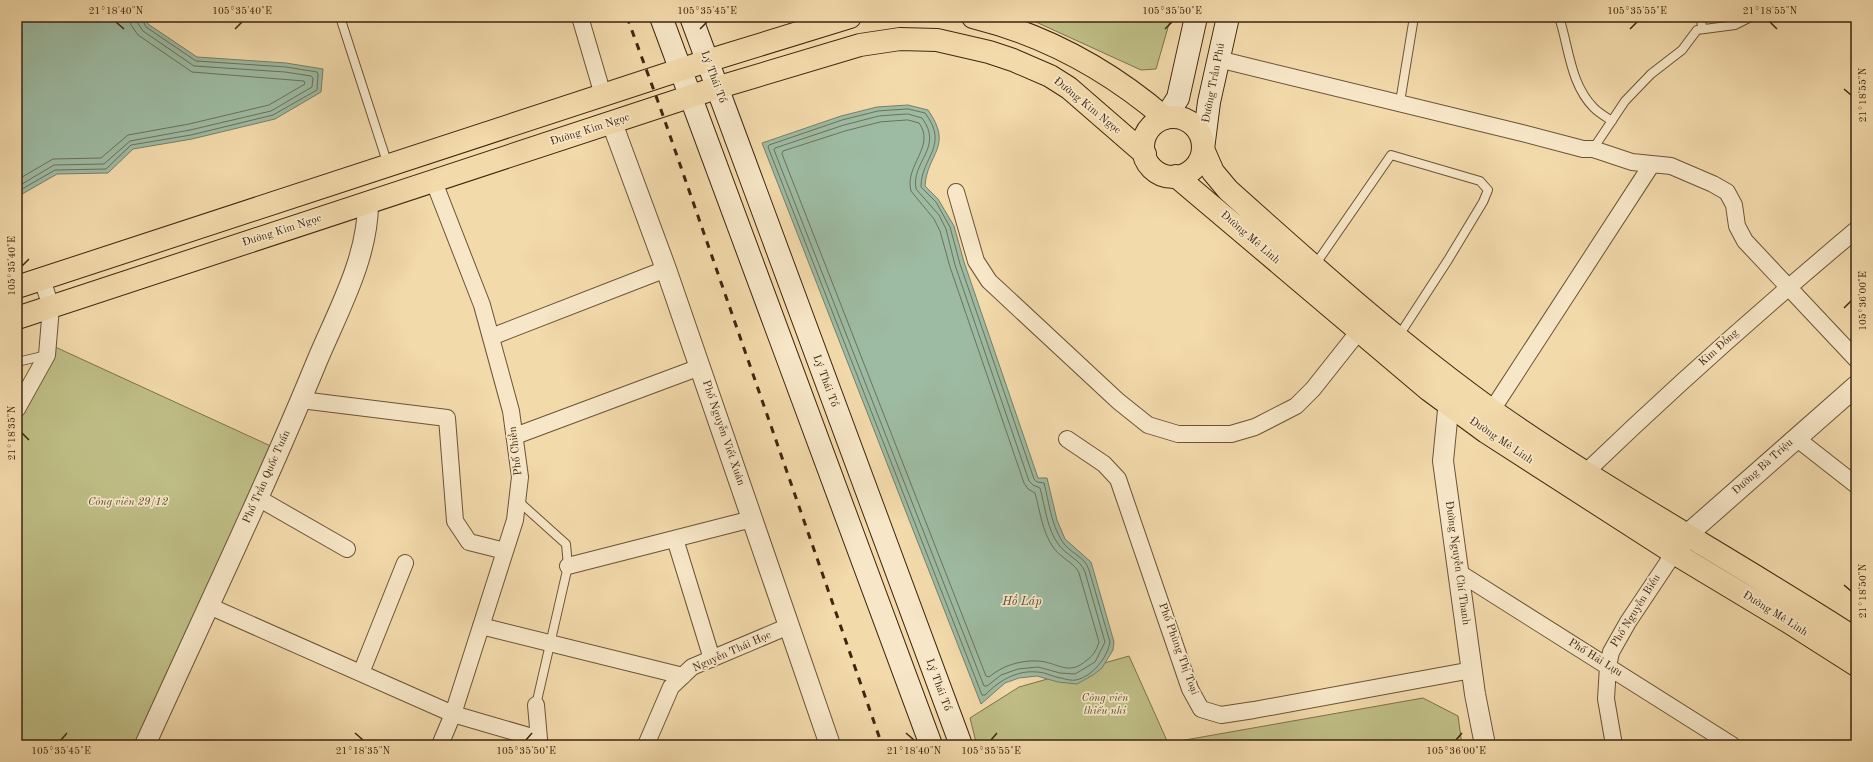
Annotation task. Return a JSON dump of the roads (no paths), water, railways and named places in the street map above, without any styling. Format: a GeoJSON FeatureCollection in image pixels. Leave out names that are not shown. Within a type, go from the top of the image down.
{"type":"FeatureCollection","features":[{"type":"Feature","properties":{"kind":"main road"},"geometry":{"type":"LineString","coordinates":[[661,17],[931,745]]}},
{"type":"Feature","properties":{"kind":"main road","name":"Lý Thái Tổ"},"geometry":{"type":"LineString","coordinates":[[691,17],[716,88],[961,745]]}},
{"type":"Feature","properties":{"kind":"main road"},"geometry":{"type":"LineString","coordinates":[[17,287],[707,61],[850,17]]}},
{"type":"Feature","properties":{"kind":"main road"},"geometry":{"type":"LineString","coordinates":[[973,17],[1017,30],[1060,48],[1114,79],[1165,118]]}},
{"type":"Feature","properties":{"kind":"main road"},"geometry":{"type":"LineString","coordinates":[[1165,118],[1178,98],[1196,17]]}},
{"type":"Feature","properties":{"kind":"main road","name":"Đường Trần Phú"},"geometry":{"type":"LineString","coordinates":[[1203,149],[1209,102],[1228,17]]}},
{"type":"Feature","properties":{"kind":"main road","name":"Đường Kim Ngọc"},"geometry":{"type":"LineString","coordinates":[[17,318],[716,88],[860,45],[900,39],[937,40],[989,52],[1032,67],[1050,76],[1074,92],[1145,154]]}},
{"type":"Feature","properties":{"kind":"main road"},"geometry":{"type":"LineString","coordinates":[[1165,118],[1179,118],[1192,124],[1201,135],[1203,149],[1199,161],[1194,168],[1184,174],[1176,176],[1156,171],[1150,165],[1145,154],[1144,145],[1147,132],[1157,122],[1165,118]]}},
{"type":"Feature","properties":{"kind":"main road","name":"Đường Mê Linh"},"geometry":{"type":"LineString","coordinates":[[1203,149],[1211,169],[1224,186],[1397,337],[1451,380],[1492,410],[1586,472],[1856,639]]}},
{"type":"Feature","properties":{"kind":"main road","name":"Đường Mê Linh"},"geometry":{"type":"LineString","coordinates":[[1176,176],[1448,405],[1486,432],[1674,553],[1787,621],[1856,665]]}},
{"type":"Feature","properties":{"kind":"street"},"geometry":{"type":"LineString","coordinates":[[580,17],[603,95]]}},
{"type":"Feature","properties":{"kind":"street"},"geometry":{"type":"LineString","coordinates":[[1218,59],[1400,102],[1583,149],[1593,149],[1632,162],[1671,166],[1713,184],[1727,192],[1734,205],[1737,226],[1745,241],[1789,286],[1856,359]]}},
{"type":"Feature","properties":{"kind":"street","name":"Phố Nguyễn Viết Xuân"},"geometry":{"type":"LineString","coordinates":[[612,123],[666,269],[830,745]]}},
{"type":"Feature","properties":{"kind":"street"},"geometry":{"type":"LineString","coordinates":[[1492,410],[1652,164]]}},
{"type":"Feature","properties":{"kind":"street","name":"Phố Chiền"},"geometry":{"type":"LineString","coordinates":[[434,182],[482,304],[511,411],[520,477],[515,520],[453,714],[440,745]]}},
{"type":"Feature","properties":{"kind":"street"},"geometry":{"type":"LineString","coordinates":[[956,192],[976,261],[989,281],[1118,401],[1148,425],[1178,434],[1200,435],[1232,434],[1255,427],[1296,406],[1313,389],[1359,331]]}},
{"type":"Feature","properties":{"kind":"street","name":"Phố Trần Quốc Tuấn"},"geometry":{"type":"LineString","coordinates":[[145,745],[301,400],[359,259],[365,236],[368,203]]}},
{"type":"Feature","properties":{"kind":"street","name":"Kim Đồng"},"geometry":{"type":"LineString","coordinates":[[1586,472],[1649,411],[1789,286],[1856,230]]}},
{"type":"Feature","properties":{"kind":"street"},"geometry":{"type":"LineString","coordinates":[[491,337],[666,269]]}},
{"type":"Feature","properties":{"kind":"street"},"geometry":{"type":"LineString","coordinates":[[17,409],[47,355],[51,307],[42,279]]}},
{"type":"Feature","properties":{"kind":"street"},"geometry":{"type":"LineString","coordinates":[[515,436],[700,367]]}},
{"type":"Feature","properties":{"kind":"street","name":"Đường Nguyễn Chí Thanh"},"geometry":{"type":"LineString","coordinates":[[1451,380],[1443,461],[1472,670],[1485,745]]}},
{"type":"Feature","properties":{"kind":"street","name":"Đường Bà Triệu"},"geometry":{"type":"LineString","coordinates":[[1674,553],[1688,534],[1856,386]]}},
{"type":"Feature","properties":{"kind":"street"},"geometry":{"type":"LineString","coordinates":[[301,400],[447,418],[455,521],[469,542],[505,551]]}},
{"type":"Feature","properties":{"kind":"street","name":"Phố Phùng Thị Toại"},"geometry":{"type":"LineString","coordinates":[[1067,438],[1104,464],[1118,479],[1190,689],[1201,709],[1221,715],[1472,670]]}},
{"type":"Feature","properties":{"kind":"street"},"geometry":{"type":"LineString","coordinates":[[1796,438],[1856,486]]}},
{"type":"Feature","properties":{"kind":"street"},"geometry":{"type":"LineString","coordinates":[[258,498],[347,549]]}},
{"type":"Feature","properties":{"kind":"street"},"geometry":{"type":"LineString","coordinates":[[568,566],[752,519]]}},
{"type":"Feature","properties":{"kind":"street"},"geometry":{"type":"LineString","coordinates":[[675,539],[712,659]]}},
{"type":"Feature","properties":{"kind":"street","name":"Phố Nguyễn Biểu"},"geometry":{"type":"LineString","coordinates":[[1614,745],[1606,699],[1608,666],[1611,652],[1674,553]]}},
{"type":"Feature","properties":{"kind":"street"},"geometry":{"type":"LineString","coordinates":[[361,673],[405,563]]}},
{"type":"Feature","properties":{"kind":"street","name":"Phố Hải Lựu"},"geometry":{"type":"LineString","coordinates":[[1458,572],[1732,745]]}},
{"type":"Feature","properties":{"kind":"street"},"geometry":{"type":"LineString","coordinates":[[209,606],[453,714],[539,739],[536,705]]}},
{"type":"Feature","properties":{"kind":"street"},"geometry":{"type":"LineString","coordinates":[[481,626],[683,676]]}},
{"type":"Feature","properties":{"kind":"street","name":"Nguyễn Thái Học"},"geometry":{"type":"LineString","coordinates":[[646,745],[671,687],[692,667],[789,626]]}},
{"type":"Feature","properties":{"kind":"lane"},"geometry":{"type":"LineString","coordinates":[[340,17],[389,166]]}},
{"type":"Feature","properties":{"kind":"lane"},"geometry":{"type":"LineString","coordinates":[[1400,102],[1414,17]]}},
{"type":"Feature","properties":{"kind":"lane"},"geometry":{"type":"LineString","coordinates":[[1559,17],[1571,65],[1579,86],[1594,108],[1612,121]]}},
{"type":"Feature","properties":{"kind":"lane"},"geometry":{"type":"LineString","coordinates":[[1701,17],[1702,29]]}},
{"type":"Feature","properties":{"kind":"lane"},"geometry":{"type":"LineString","coordinates":[[1593,149],[1624,101],[1651,74],[1682,50],[1697,30],[1735,25],[1751,17]]}},
{"type":"Feature","properties":{"kind":"lane"},"geometry":{"type":"LineString","coordinates":[[1314,266],[1391,155],[1480,181],[1488,190],[1482,202],[1448,260],[1397,337]]}},
{"type":"Feature","properties":{"kind":"lane"},"geometry":{"type":"LineString","coordinates":[[17,362],[47,355]]}},
{"type":"Feature","properties":{"kind":"lane"},"geometry":{"type":"LineString","coordinates":[[517,500],[566,544],[568,566],[536,705]]}},
{"type":"Feature","properties":{"kind":"water"},"geometry":{"type":"Polygon","coordinates":[[[17,17],[144,17],[148,24],[197,57],[286,63],[323,69],[321,92],[275,119],[192,139],[133,149],[108,173],[57,174],[17,197],[17,17]]]}},
{"type":"Feature","properties":{"kind":"water","name":"Hồ Láp"},"geometry":{"type":"Polygon","coordinates":[[[908,105],[928,110],[939,133],[937,150],[930,165],[925,186],[938,199],[954,226],[964,262],[1038,478],[1047,478],[1057,520],[1065,539],[1091,562],[1114,642],[1113,650],[1102,668],[1077,684],[1058,682],[1037,676],[1019,678],[1005,683],[981,704],[762,143],[841,116],[877,107],[908,105]]]}},
{"type":"Feature","properties":{"kind":"railway"},"geometry":{"type":"LineString","coordinates":[[627,17],[660,107],[882,745]]}},
{"type":"Feature","properties":{"kind":"park label","name":"Công viên 29/12"},"geometry":{"type":"Point","coordinates":[128,502]}},
{"type":"Feature","properties":{"kind":"park label","name":"Công viên thiếu nhi"},"geometry":{"type":"Point","coordinates":[1105,704]}}]}
